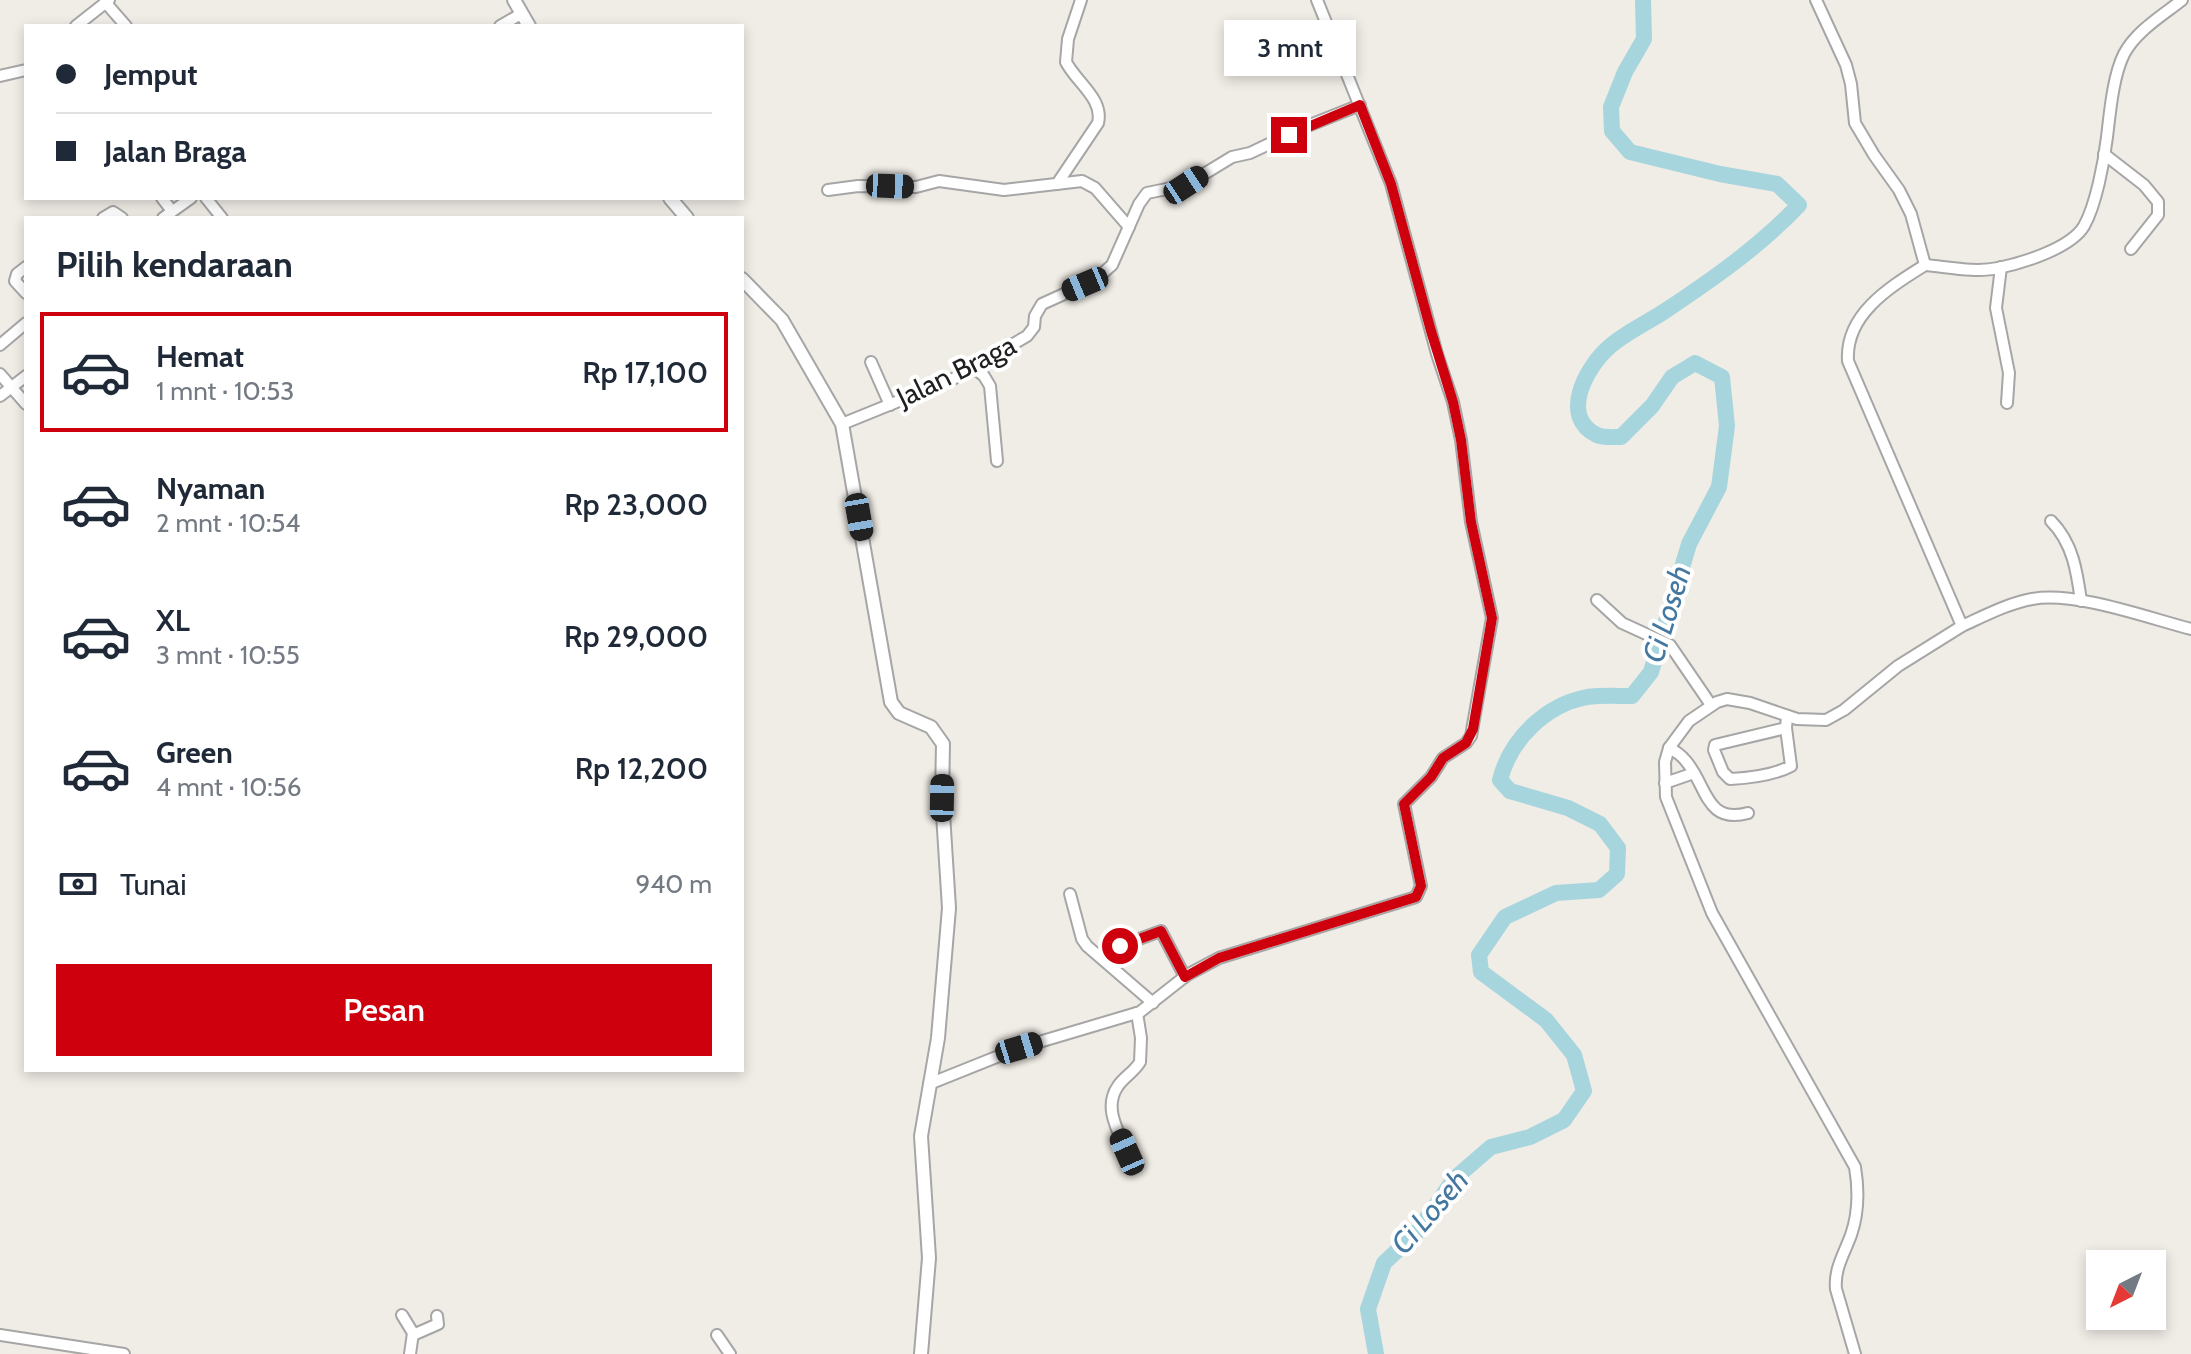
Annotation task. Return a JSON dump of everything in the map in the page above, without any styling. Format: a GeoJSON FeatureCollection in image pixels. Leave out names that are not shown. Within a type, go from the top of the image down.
{"type":"FeatureCollection","features":[{"type":"Feature","properties":{"kind":"street"},"geometry":{"type":"LineString","coordinates":[[514,0],[528,24]]}},
{"type":"Feature","properties":{"kind":"street"},"geometry":{"type":"LineString","coordinates":[[1057,184],[1098,123],[1100,115],[1095,101],[1066,62],[1068,39],[1081,0]]}},
{"type":"Feature","properties":{"kind":"street"},"geometry":{"type":"LineString","coordinates":[[929,1084],[1019,1048],[1144,1009],[1185,977],[1219,958],[1416,897],[1421,886],[1404,804],[1431,777],[1443,758],[1466,743],[1473,729],[1492,618],[1471,522],[1453,402],[1391,184],[1317,0]]}},
{"type":"Feature","properties":{"kind":"street"},"geometry":{"type":"LineString","coordinates":[[1816,0],[1846,65],[1855,123],[1911,214],[1925,265]]}},
{"type":"Feature","properties":{"kind":"street"},"geometry":{"type":"LineString","coordinates":[[1962,626],[1848,361],[1854,330],[1864,311],[1891,286],[1925,265],[2001,267],[2065,245],[2077,236],[2092,207],[2111,102],[2124,54],[2142,32],[2182,0]]}},
{"type":"Feature","properties":{"kind":"street"},"geometry":{"type":"LineString","coordinates":[[78,24],[107,1],[124,24]]}},
{"type":"Feature","properties":{"kind":"street"},"geometry":{"type":"LineString","coordinates":[[504,24],[521,14]]}},
{"type":"Feature","properties":{"kind":"street"},"geometry":{"type":"LineString","coordinates":[[0,76],[24,70]]}},
{"type":"Feature","properties":{"kind":"street","name":"Jalan Braga"},"geometry":{"type":"LineString","coordinates":[[842,424],[953,379],[1027,336],[1034,327],[1035,316],[1042,304],[1104,274],[1119,253],[1139,204],[1147,193],[1186,185],[1232,157],[1250,153],[1360,105]]}},
{"type":"Feature","properties":{"kind":"street"},"geometry":{"type":"LineString","coordinates":[[2104,154],[2144,185],[2158,202],[2158,215],[2131,249]]}},
{"type":"Feature","properties":{"kind":"street"},"geometry":{"type":"LineString","coordinates":[[828,190],[858,186],[916,187],[939,181],[1004,190],[1082,181],[1089,184],[1129,227]]}},
{"type":"Feature","properties":{"kind":"street"},"geometry":{"type":"LineString","coordinates":[[169,215],[188,200]]}},
{"type":"Feature","properties":{"kind":"street"},"geometry":{"type":"LineString","coordinates":[[208,200],[220,216]]}},
{"type":"Feature","properties":{"kind":"street"},"geometry":{"type":"LineString","coordinates":[[672,200],[685,216]]}},
{"type":"Feature","properties":{"kind":"street"},"geometry":{"type":"LineString","coordinates":[[2001,267],[1996,308],[2009,373],[2007,403]]}},
{"type":"Feature","properties":{"kind":"street"},"geometry":{"type":"LineString","coordinates":[[24,269],[17,274],[15,281],[24,291]]}},
{"type":"Feature","properties":{"kind":"street"},"geometry":{"type":"LineString","coordinates":[[744,281],[782,320],[842,424],[891,702],[899,713],[931,727],[943,744],[942,798],[949,908],[938,1038],[921,1136],[929,1258],[921,1354]]}},
{"type":"Feature","properties":{"kind":"street"},"geometry":{"type":"LineString","coordinates":[[0,345],[24,325]]}},
{"type":"Feature","properties":{"kind":"street"},"geometry":{"type":"LineString","coordinates":[[871,362],[890,405]]}},
{"type":"Feature","properties":{"kind":"street"},"geometry":{"type":"LineString","coordinates":[[973,367],[990,386],[997,461]]}},
{"type":"Feature","properties":{"kind":"street"},"geometry":{"type":"LineString","coordinates":[[0,374],[24,402]]}},
{"type":"Feature","properties":{"kind":"street"},"geometry":{"type":"LineString","coordinates":[[0,396],[24,378]]}},
{"type":"Feature","properties":{"kind":"street"},"geometry":{"type":"LineString","coordinates":[[2051,521],[2066,539],[2072,555],[2081,601]]}},
{"type":"Feature","properties":{"kind":"street"},"geometry":{"type":"LineString","coordinates":[[1855,1354],[1835,1278],[1852,1233],[1859,1203],[1855,1167],[1712,913],[1674,817],[1665,783],[1669,748],[1689,721],[1711,705],[1727,699],[1750,703],[1797,719],[1826,720],[1844,710],[1898,666],[1962,626],[2033,598],[2081,601],[2191,629]]}},
{"type":"Feature","properties":{"kind":"street"},"geometry":{"type":"LineString","coordinates":[[1597,600],[1622,623],[1663,641],[1680,658],[1711,705]]}},
{"type":"Feature","properties":{"kind":"street"},"geometry":{"type":"LineString","coordinates":[[1786,728],[1715,745],[1723,772],[1730,779],[1788,768],[1792,763],[1787,716]]}},
{"type":"Feature","properties":{"kind":"street"},"geometry":{"type":"LineString","coordinates":[[1669,748],[1684,759],[1715,809],[1727,816],[1748,813]]}},
{"type":"Feature","properties":{"kind":"street"},"geometry":{"type":"LineString","coordinates":[[1665,783],[1694,773]]}},
{"type":"Feature","properties":{"kind":"street"},"geometry":{"type":"LineString","coordinates":[[1070,894],[1082,939],[1144,1009],[1140,1062],[1118,1086],[1110,1102],[1115,1125],[1127,1152]]}},
{"type":"Feature","properties":{"kind":"street"},"geometry":{"type":"LineString","coordinates":[[1120,946],[1161,931],[1185,977]]}},
{"type":"Feature","properties":{"kind":"street"},"geometry":{"type":"LineString","coordinates":[[402,1315],[413,1335],[410,1354]]}},
{"type":"Feature","properties":{"kind":"street"},"geometry":{"type":"LineString","coordinates":[[413,1335],[438,1324],[437,1316]]}},
{"type":"Feature","properties":{"kind":"street"},"geometry":{"type":"LineString","coordinates":[[0,1335],[124,1354]]}},
{"type":"Feature","properties":{"kind":"street"},"geometry":{"type":"LineString","coordinates":[[717,1335],[730,1354]]}},
{"type":"Feature","properties":{"kind":"waterway","name":"Ci Loseh"},"geometry":{"type":"LineString","coordinates":[[1376,1354],[1368,1309],[1384,1263],[1418,1231],[1454,1179],[1491,1147],[1530,1137],[1564,1120],[1584,1091],[1574,1055],[1546,1020],[1481,972],[1479,955],[1505,917],[1556,893],[1599,890],[1617,874],[1618,848],[1600,824],[1568,808],[1510,791],[1500,780],[1505,765],[1521,738],[1544,716],[1572,701],[1587,697],[1632,696],[1651,672],[1689,544],[1719,487],[1727,426],[1722,377],[1695,363],[1672,377],[1652,406],[1621,437],[1599,436],[1586,427],[1580,417],[1580,392],[1592,368],[1614,343],[1752,249],[1799,205],[1777,184],[1630,152],[1612,131],[1611,107],[1625,72],[1644,39],[1643,0]]}},
{"type":"Feature","properties":{"kind":"route"},"geometry":{"type":"LineString","coordinates":[[1120,946],[1161,931],[1185,977],[1219,958],[1416,897],[1421,886],[1404,804],[1431,777],[1443,758],[1466,743],[1473,729],[1492,618],[1491,603],[1471,522],[1453,402],[1391,184],[1360,105],[1289,135]]}}]}
